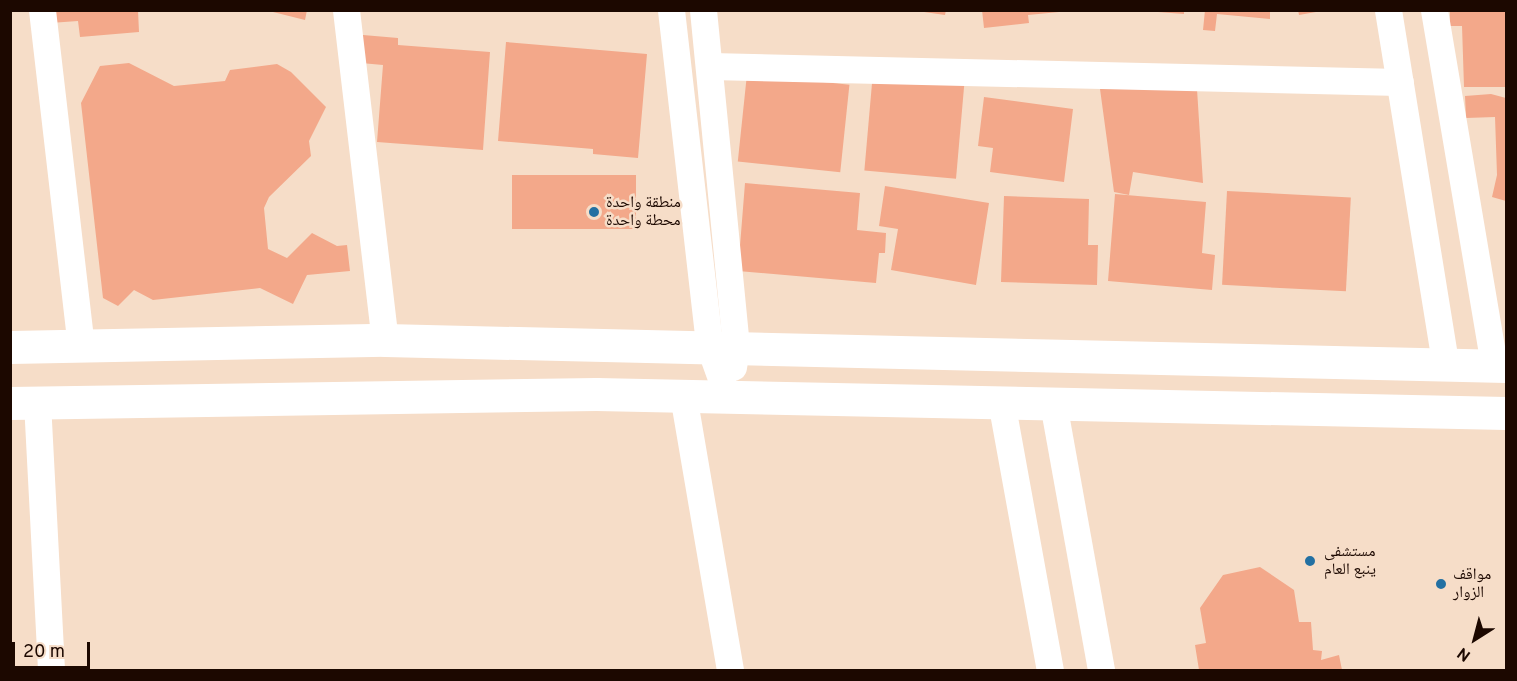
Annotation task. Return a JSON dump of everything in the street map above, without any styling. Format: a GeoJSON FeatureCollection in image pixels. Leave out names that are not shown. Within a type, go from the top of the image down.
{"type":"FeatureCollection","features":[{"type":"Feature","properties":{"kind":"main road"},"geometry":{"type":"LineString","coordinates":[[10,346],[385,340],[723,346],[1500,366]]}},
{"type":"Feature","properties":{"kind":"main road"},"geometry":{"type":"LineString","coordinates":[[555,344],[558,394]]}},
{"type":"Feature","properties":{"kind":"main road"},"geometry":{"type":"LineString","coordinates":[[24,403],[558,394],[1001,401],[1506,413]]}},
{"type":"Feature","properties":{"kind":"street"},"geometry":{"type":"LineString","coordinates":[[42,10],[81,346]]}},
{"type":"Feature","properties":{"kind":"street"},"geometry":{"type":"LineString","coordinates":[[346,10],[385,340]]}},
{"type":"Feature","properties":{"kind":"street"},"geometry":{"type":"LineString","coordinates":[[671,10],[723,346]]}},
{"type":"Feature","properties":{"kind":"street"},"geometry":{"type":"LineString","coordinates":[[703,10],[710,66],[723,346],[728,398]]}},
{"type":"Feature","properties":{"kind":"street"},"geometry":{"type":"LineString","coordinates":[[1388,10],[1445,363]]}},
{"type":"Feature","properties":{"kind":"street"},"geometry":{"type":"LineString","coordinates":[[1434,10],[1500,366]]}},
{"type":"Feature","properties":{"kind":"street"},"geometry":{"type":"LineString","coordinates":[[710,66],[1400,82]]}},
{"type":"Feature","properties":{"kind":"street"},"geometry":{"type":"LineString","coordinates":[[683,395],[730,670]]}},
{"type":"Feature","properties":{"kind":"street"},"geometry":{"type":"LineString","coordinates":[[1001,401],[1050,670]]}},
{"type":"Feature","properties":{"kind":"street"},"geometry":{"type":"LineString","coordinates":[[24,403],[51,670]]}},
{"type":"Feature","properties":{"kind":"street"},"geometry":{"type":"LineString","coordinates":[[1053,403],[1101,670]]}},
{"type":"Feature","properties":{"kind":"building"},"geometry":{"type":"Polygon","coordinates":[[[49,10],[138,10],[139,32],[80,37],[78,21],[50,23],[49,10]]]}},
{"type":"Feature","properties":{"kind":"building"},"geometry":{"type":"Polygon","coordinates":[[[265,10],[307,10],[305,20],[265,10]]]}},
{"type":"Feature","properties":{"kind":"building"},"geometry":{"type":"Polygon","coordinates":[[[910,10],[946,10],[945,15],[910,10]]]}},
{"type":"Feature","properties":{"kind":"building"},"geometry":{"type":"Polygon","coordinates":[[[982,10],[1059,10],[1059,12],[1028,15],[1029,23],[984,28],[982,10]]]}},
{"type":"Feature","properties":{"kind":"building"},"geometry":{"type":"Polygon","coordinates":[[[1158,10],[1184,10],[1184,14],[1158,12],[1158,10]]]}},
{"type":"Feature","properties":{"kind":"building"},"geometry":{"type":"Polygon","coordinates":[[[1205,10],[1270,10],[1270,19],[1217,14],[1215,31],[1203,30],[1205,10]]]}},
{"type":"Feature","properties":{"kind":"building"},"geometry":{"type":"Polygon","coordinates":[[[1298,10],[1315,10],[1316,12],[1299,15],[1298,10]]]}},
{"type":"Feature","properties":{"kind":"building"},"geometry":{"type":"Polygon","coordinates":[[[1450,10],[1506,10],[1506,87],[1464,87],[1462,26],[1450,26],[1450,10]]]}},
{"type":"Feature","properties":{"kind":"building"},"geometry":{"type":"Polygon","coordinates":[[[363,35],[398,38],[398,45],[490,52],[483,150],[377,142],[383,65],[361,63],[363,35]]]}},
{"type":"Feature","properties":{"kind":"building"},"geometry":{"type":"Polygon","coordinates":[[[506,42],[647,54],[638,158],[593,154],[593,149],[498,141],[506,42]]]}},
{"type":"Feature","properties":{"kind":"building"},"geometry":{"type":"Polygon","coordinates":[[[129,63],[174,86],[225,81],[230,70],[277,64],[291,72],[326,107],[309,141],[311,156],[269,197],[264,208],[268,249],[287,258],[312,233],[337,246],[347,245],[350,271],[307,275],[293,304],[260,288],[153,300],[134,290],[118,306],[103,298],[81,103],[100,66],[129,63]]]}},
{"type":"Feature","properties":{"kind":"building"},"geometry":{"type":"Polygon","coordinates":[[[873,72],[965,80],[956,179],[864,171],[873,72]]]}},
{"type":"Feature","properties":{"kind":"building"},"geometry":{"type":"Polygon","coordinates":[[[747,74],[849,85],[840,172],[738,162],[747,74]]]}},
{"type":"Feature","properties":{"kind":"building"},"geometry":{"type":"Polygon","coordinates":[[[1129,85],[1197,89],[1203,183],[1133,172],[1129,195],[1114,192],[1100,89],[1129,85]]]}},
{"type":"Feature","properties":{"kind":"building"},"geometry":{"type":"Polygon","coordinates":[[[1491,94],[1506,98],[1506,201],[1492,197],[1497,175],[1495,117],[1466,118],[1465,96],[1491,94]]]}},
{"type":"Feature","properties":{"kind":"building"},"geometry":{"type":"Polygon","coordinates":[[[984,97],[1073,109],[1064,182],[990,172],[993,148],[978,146],[984,97]]]}},
{"type":"Feature","properties":{"kind":"building"},"geometry":{"type":"Polygon","coordinates":[[[512,175],[636,175],[636,229],[512,229],[512,175]]]}},
{"type":"Feature","properties":{"kind":"building"},"geometry":{"type":"Polygon","coordinates":[[[745,183],[860,193],[857,230],[886,233],[885,253],[879,253],[876,283],[738,271],[745,183]]]}},
{"type":"Feature","properties":{"kind":"building"},"geometry":{"type":"Polygon","coordinates":[[[885,186],[989,203],[976,285],[891,270],[898,229],[879,226],[885,186]]]}},
{"type":"Feature","properties":{"kind":"building"},"geometry":{"type":"Polygon","coordinates":[[[1227,191],[1351,197],[1346,291],[1222,285],[1227,191]]]}},
{"type":"Feature","properties":{"kind":"building"},"geometry":{"type":"Polygon","coordinates":[[[1115,194],[1206,202],[1202,253],[1215,255],[1212,290],[1108,281],[1115,194]]]}},
{"type":"Feature","properties":{"kind":"building"},"geometry":{"type":"Polygon","coordinates":[[[1004,196],[1089,199],[1088,245],[1098,245],[1097,285],[1001,282],[1004,196]]]}},
{"type":"Feature","properties":{"kind":"building"},"geometry":{"type":"Polygon","coordinates":[[[1260,567],[1294,590],[1299,622],[1311,622],[1313,650],[1322,651],[1321,660],[1339,655],[1342,670],[1199,670],[1195,645],[1206,643],[1200,608],[1223,575],[1260,567]]]}},
{"type":"Feature","properties":{"kind":"place","name":"منطقة واحدة محطة واحدة"},"geometry":{"type":"Point","coordinates":[594,212]}},
{"type":"Feature","properties":{"kind":"place","name":"مستشفى ينبع العام"},"geometry":{"type":"Point","coordinates":[1310,561]}},
{"type":"Feature","properties":{"kind":"place","name":"مواقف الزوار"},"geometry":{"type":"Point","coordinates":[1441,584]}}]}
